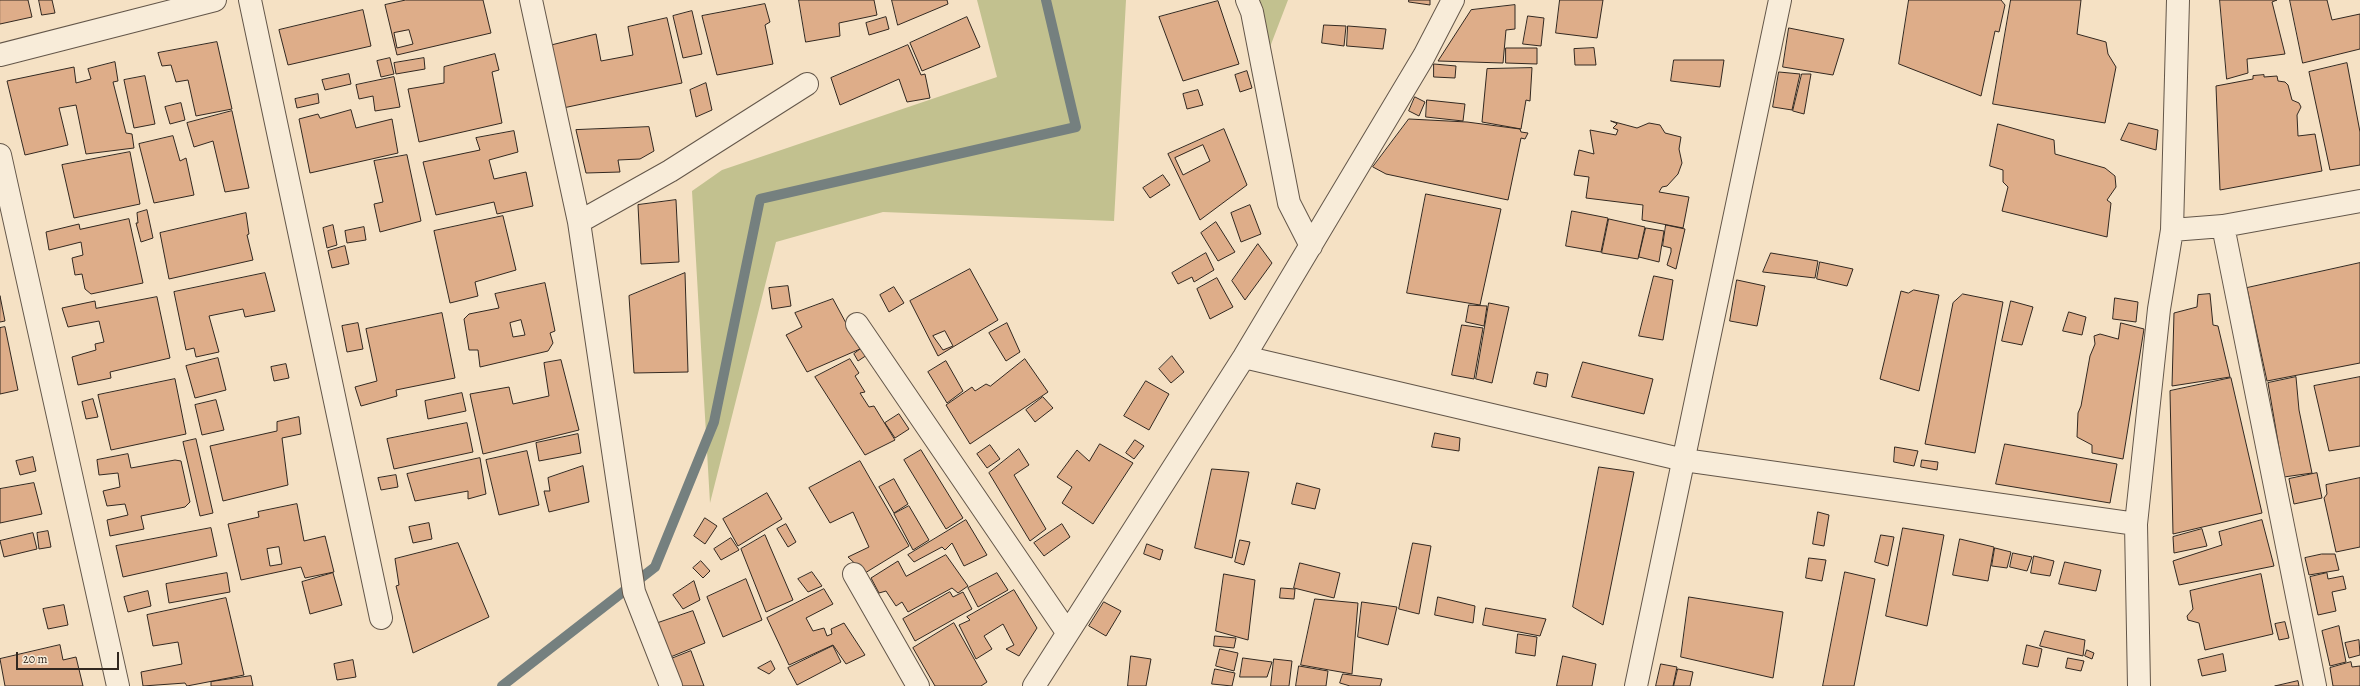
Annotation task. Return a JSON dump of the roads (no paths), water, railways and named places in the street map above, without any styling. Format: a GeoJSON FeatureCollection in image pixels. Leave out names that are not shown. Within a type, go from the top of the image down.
{"type":"FeatureCollection","features":[{"type":"Feature","properties":{"kind":"street"},"geometry":{"type":"LineString","coordinates":[[0,55],[215,0]]}},
{"type":"Feature","properties":{"kind":"street"},"geometry":{"type":"LineString","coordinates":[[250,0],[381,618]]}},
{"type":"Feature","properties":{"kind":"street"},"geometry":{"type":"LineString","coordinates":[[531,0],[579,222],[634,592],[671,686]]}},
{"type":"Feature","properties":{"kind":"street"},"geometry":{"type":"LineString","coordinates":[[1247,0],[1252,12],[1289,203],[1310,246]]}},
{"type":"Feature","properties":{"kind":"street"},"geometry":{"type":"LineString","coordinates":[[1034,686],[1067,632],[1244,357],[1424,56],[1453,0]]}},
{"type":"Feature","properties":{"kind":"street"},"geometry":{"type":"LineString","coordinates":[[1636,686],[1780,0]]}},
{"type":"Feature","properties":{"kind":"street"},"geometry":{"type":"LineString","coordinates":[[2139,686],[2136,524],[2159,309],[2172,230],[2178,0]]}},
{"type":"Feature","properties":{"kind":"street"},"geometry":{"type":"LineString","coordinates":[[579,222],[670,171],[807,84]]}},
{"type":"Feature","properties":{"kind":"street"},"geometry":{"type":"LineString","coordinates":[[0,155],[118,686]]}},
{"type":"Feature","properties":{"kind":"street"},"geometry":{"type":"LineString","coordinates":[[2172,230],[2223,226],[2360,201]]}},
{"type":"Feature","properties":{"kind":"street"},"geometry":{"type":"LineString","coordinates":[[2223,226],[2315,686]]}},
{"type":"Feature","properties":{"kind":"street"},"geometry":{"type":"LineString","coordinates":[[857,324],[1067,632]]}},
{"type":"Feature","properties":{"kind":"street"},"geometry":{"type":"LineString","coordinates":[[1244,357],[1684,460],[2136,524]]}},
{"type":"Feature","properties":{"kind":"street"},"geometry":{"type":"LineString","coordinates":[[854,574],[918,686]]}},
{"type":"Feature","properties":{"kind":"waterway"},"geometry":{"type":"LineString","coordinates":[[502,686],[655,567],[714,422],[760,199],[1076,127],[1046,0]]}}]}
